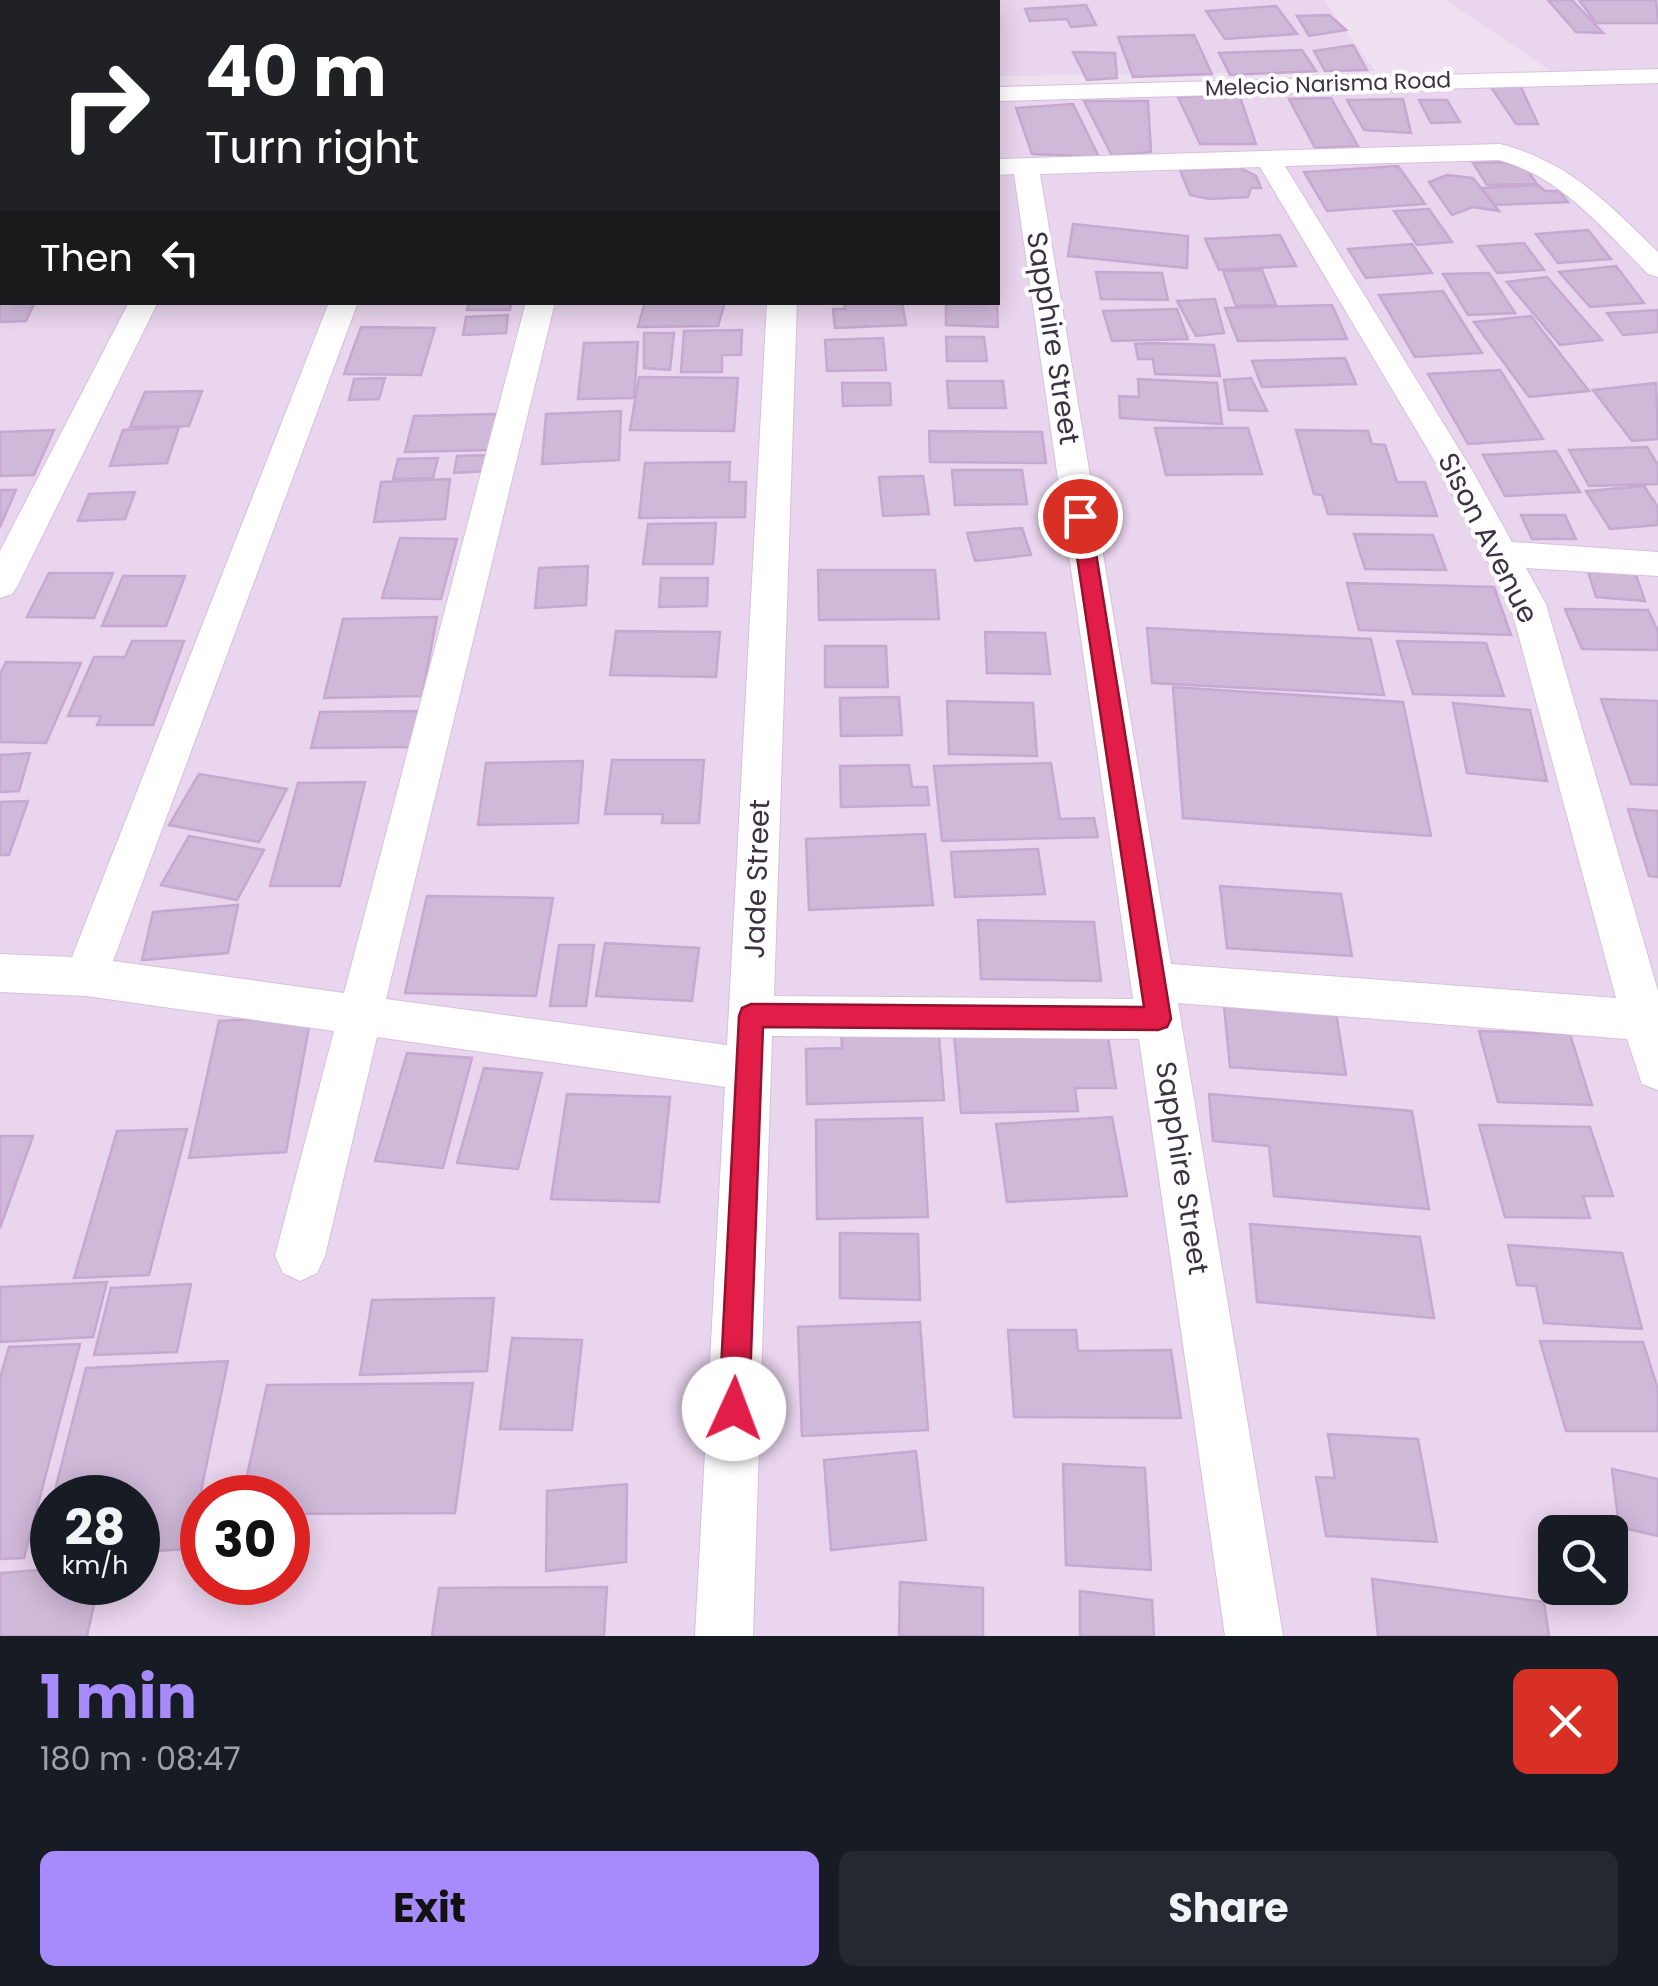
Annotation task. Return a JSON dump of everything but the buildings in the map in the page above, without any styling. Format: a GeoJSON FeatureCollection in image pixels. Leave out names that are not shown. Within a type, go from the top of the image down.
{"type":"FeatureCollection","features":[{"type":"Feature","properties":{"kind":"street","name":"Melecio Narisma Road"},"geometry":{"type":"LineString","coordinates":[[1000,94],[1658,76]]}},
{"type":"Feature","properties":{"kind":"street"},"geometry":{"type":"LineString","coordinates":[[1012,166],[1474,152],[1527,156],[1566,180],[1658,268]]}},
{"type":"Feature","properties":{"kind":"street","name":"Sison Avenue"},"geometry":{"type":"LineString","coordinates":[[1268,159],[1503,554],[1528,604],[1658,1069]]}},
{"type":"Feature","properties":{"kind":"street","name":"Sapphire Street"},"geometry":{"type":"LineString","coordinates":[[1012,166],[1156,1000],[1254,1636]]}},
{"type":"Feature","properties":{"kind":"street"},"geometry":{"type":"LineString","coordinates":[[0,586],[142,305]]}},
{"type":"Feature","properties":{"kind":"street"},"geometry":{"type":"LineString","coordinates":[[86,977],[343,305]]}},
{"type":"Feature","properties":{"kind":"street"},"geometry":{"type":"LineString","coordinates":[[300,1256],[358,1016],[501,474],[539,305]]}},
{"type":"Feature","properties":{"kind":"street","name":"Jade Street"},"geometry":{"type":"LineString","coordinates":[[724,1636],[782,305]]}},
{"type":"Feature","properties":{"kind":"street"},"geometry":{"type":"LineString","coordinates":[[1503,554],[1658,564]]}},
{"type":"Feature","properties":{"kind":"street"},"geometry":{"type":"LineString","coordinates":[[0,973],[86,977],[749,1069]]}},
{"type":"Feature","properties":{"kind":"street"},"geometry":{"type":"LineString","coordinates":[[751,1016],[1156,1000],[1642,1020]]}},
{"type":"Feature","properties":{"kind":"shaded area"},"geometry":{"type":"Polygon","coordinates":[[[1000,0],[1324,0],[1375,71],[1000,76],[1000,0]]]}},
{"type":"Feature","properties":{"kind":"shaded area"},"geometry":{"type":"Polygon","coordinates":[[[1445,0],[1658,0],[1658,1636],[0,1636],[0,305],[1000,305],[1000,86],[1553,72],[1445,0]]]}},
{"type":"Feature","properties":{"kind":"route"},"geometry":{"type":"LineString","coordinates":[[734,1409],[751,1016],[1158,1019],[1080,516]]}}]}
